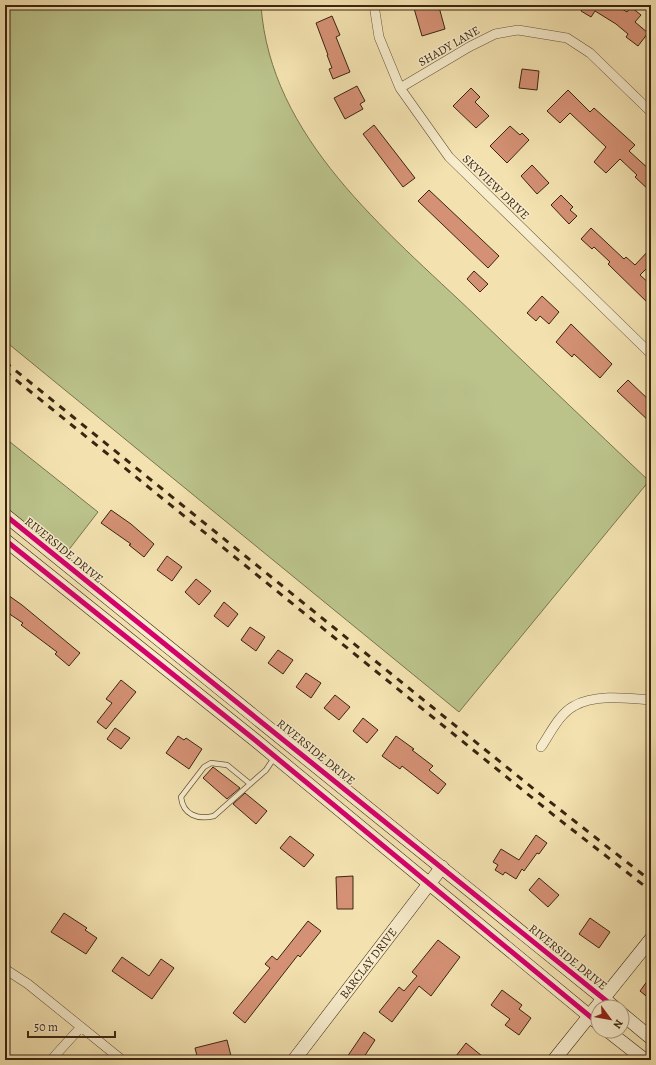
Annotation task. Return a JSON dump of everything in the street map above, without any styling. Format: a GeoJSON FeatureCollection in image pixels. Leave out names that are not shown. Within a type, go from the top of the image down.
{"type":"FeatureCollection","features":[{"type":"Feature","properties":{"kind":"street","name":"SKYVIEW DRIVE"},"geometry":{"type":"LineString","coordinates":[[374,5],[379,36],[400,88],[449,158],[651,354]]}},
{"type":"Feature","properties":{"kind":"street","name":"SHADY LANE"},"geometry":{"type":"LineString","coordinates":[[400,88],[469,47],[495,34],[518,30],[567,38],[590,54],[651,112]]}},
{"type":"Feature","properties":{"kind":"street","name":"RIVERSIDE DRIVE"},"geometry":{"type":"LineString","coordinates":[[5,515],[604,999]]}},
{"type":"Feature","properties":{"kind":"street"},"geometry":{"type":"LineString","coordinates":[[5,540],[275,756],[590,1016]]}},
{"type":"Feature","properties":{"kind":"street"},"geometry":{"type":"LineString","coordinates":[[56,582],[68,566]]}},
{"type":"Feature","properties":{"kind":"street"},"geometry":{"type":"LineString","coordinates":[[541,747],[558,721],[573,706],[591,700],[651,700]]}},
{"type":"Feature","properties":{"kind":"street","name":"BARCLAY DRIVE"},"geometry":{"type":"LineString","coordinates":[[294,1060],[442,867]]}},
{"type":"Feature","properties":{"kind":"street"},"geometry":{"type":"LineString","coordinates":[[604,999],[651,939]]}},
{"type":"Feature","properties":{"kind":"street"},"geometry":{"type":"LineString","coordinates":[[5,969],[28,984],[80,1028],[122,1060]]}},
{"type":"Feature","properties":{"kind":"street"},"geometry":{"type":"LineString","coordinates":[[630,1021],[651,1038]]}},
{"type":"Feature","properties":{"kind":"street"},"geometry":{"type":"LineString","coordinates":[[554,1060],[590,1023]]}},
{"type":"Feature","properties":{"kind":"street"},"geometry":{"type":"LineString","coordinates":[[51,1060],[80,1028]]}},
{"type":"Feature","properties":{"kind":"street"},"geometry":{"type":"LineString","coordinates":[[618,1039],[645,1060]]}},
{"type":"Feature","properties":{"kind":"lane"},"geometry":{"type":"LineString","coordinates":[[249,783],[227,765],[211,763],[204,768],[181,797],[182,805],[192,816],[197,818],[214,816],[249,783],[266,770],[275,756]]}},
{"type":"Feature","properties":{"kind":"green space"},"geometry":{"type":"Polygon","coordinates":[[[5,5],[261,5],[269,53],[286,98],[309,139],[338,178],[371,215],[406,250],[649,481],[459,712],[5,341],[5,5]]]}},
{"type":"Feature","properties":{"kind":"green space"},"geometry":{"type":"Polygon","coordinates":[[[5,438],[98,512],[64,556],[5,507],[5,438]]]}},
{"type":"Feature","properties":{"kind":"building"},"geometry":{"type":"Polygon","coordinates":[[[413,5],[434,5],[435,8],[439,7],[445,29],[422,36],[413,5]]]}},
{"type":"Feature","properties":{"kind":"building"},"geometry":{"type":"Polygon","coordinates":[[[584,5],[616,5],[627,12],[631,7],[641,15],[635,22],[648,33],[638,46],[626,37],[628,34],[616,24],[595,11],[591,17],[581,11],[584,5]]]}},
{"type":"Feature","properties":{"kind":"building"},"geometry":{"type":"Polygon","coordinates":[[[332,16],[340,35],[336,37],[350,72],[333,79],[329,69],[332,68],[316,23],[332,16]]]}},
{"type":"Feature","properties":{"kind":"building"},"geometry":{"type":"Polygon","coordinates":[[[522,69],[539,71],[537,90],[519,88],[522,69]]]}},
{"type":"Feature","properties":{"kind":"building"},"geometry":{"type":"Polygon","coordinates":[[[357,86],[365,101],[360,104],[363,109],[345,119],[334,98],[357,86]]]}},
{"type":"Feature","properties":{"kind":"building"},"geometry":{"type":"Polygon","coordinates":[[[471,88],[480,97],[475,102],[489,116],[476,128],[453,106],[471,88]]]}},
{"type":"Feature","properties":{"kind":"building"},"geometry":{"type":"Polygon","coordinates":[[[568,90],[590,112],[594,108],[635,145],[629,151],[651,171],[651,192],[635,177],[637,175],[620,159],[606,173],[594,162],[606,147],[570,113],[560,123],[547,111],[568,90]]]}},
{"type":"Feature","properties":{"kind":"building"},"geometry":{"type":"Polygon","coordinates":[[[374,125],[415,178],[403,187],[363,134],[374,125]]]}},
{"type":"Feature","properties":{"kind":"building"},"geometry":{"type":"Polygon","coordinates":[[[510,126],[520,135],[522,133],[529,140],[507,163],[490,146],[510,126]]]}},
{"type":"Feature","properties":{"kind":"building"},"geometry":{"type":"Polygon","coordinates":[[[532,165],[549,183],[537,194],[521,176],[532,165]]]}},
{"type":"Feature","properties":{"kind":"building"},"geometry":{"type":"Polygon","coordinates":[[[429,190],[499,256],[488,268],[418,201],[429,190]]]}},
{"type":"Feature","properties":{"kind":"building"},"geometry":{"type":"Polygon","coordinates":[[[561,195],[573,207],[570,210],[577,216],[569,224],[551,205],[561,195]]]}},
{"type":"Feature","properties":{"kind":"building"},"geometry":{"type":"Polygon","coordinates":[[[591,228],[624,259],[626,257],[635,265],[651,248],[651,264],[640,275],[651,285],[651,306],[608,264],[610,262],[594,247],[592,249],[581,239],[591,228]]]}},
{"type":"Feature","properties":{"kind":"building"},"geometry":{"type":"Polygon","coordinates":[[[474,271],[488,284],[480,292],[467,279],[474,271]]]}},
{"type":"Feature","properties":{"kind":"building"},"geometry":{"type":"Polygon","coordinates":[[[542,296],[559,312],[549,324],[540,316],[536,321],[527,313],[542,296]]]}},
{"type":"Feature","properties":{"kind":"building"},"geometry":{"type":"Polygon","coordinates":[[[571,324],[612,364],[600,378],[574,354],[572,357],[556,342],[571,324]]]}},
{"type":"Feature","properties":{"kind":"building"},"geometry":{"type":"Polygon","coordinates":[[[628,380],[651,402],[651,423],[617,391],[628,380]]]}},
{"type":"Feature","properties":{"kind":"building"},"geometry":{"type":"Polygon","coordinates":[[[111,510],[131,524],[154,544],[144,557],[129,545],[131,544],[101,523],[111,510]]]}},
{"type":"Feature","properties":{"kind":"building"},"geometry":{"type":"Polygon","coordinates":[[[167,556],[182,567],[172,581],[157,570],[167,556]]]}},
{"type":"Feature","properties":{"kind":"building"},"geometry":{"type":"Polygon","coordinates":[[[196,579],[211,591],[199,605],[185,592],[196,579]]]}},
{"type":"Feature","properties":{"kind":"building"},"geometry":{"type":"Polygon","coordinates":[[[5,593],[22,605],[80,653],[69,666],[55,654],[57,652],[21,625],[23,623],[5,611],[5,593]]]}},
{"type":"Feature","properties":{"kind":"building"},"geometry":{"type":"Polygon","coordinates":[[[224,602],[238,614],[228,627],[214,616],[224,602]]]}},
{"type":"Feature","properties":{"kind":"building"},"geometry":{"type":"Polygon","coordinates":[[[250,627],[265,637],[256,651],[241,640],[250,627]]]}},
{"type":"Feature","properties":{"kind":"building"},"geometry":{"type":"Polygon","coordinates":[[[278,650],[293,660],[283,674],[268,663],[278,650]]]}},
{"type":"Feature","properties":{"kind":"building"},"geometry":{"type":"Polygon","coordinates":[[[306,673],[321,683],[311,698],[296,687],[306,673]]]}},
{"type":"Feature","properties":{"kind":"building"},"geometry":{"type":"Polygon","coordinates":[[[121,680],[136,692],[106,729],[97,722],[112,703],[106,699],[121,680]]]}},
{"type":"Feature","properties":{"kind":"building"},"geometry":{"type":"Polygon","coordinates":[[[335,695],[350,707],[339,720],[324,708],[335,695]]]}},
{"type":"Feature","properties":{"kind":"building"},"geometry":{"type":"Polygon","coordinates":[[[363,718],[378,730],[367,743],[353,731],[363,718]]]}},
{"type":"Feature","properties":{"kind":"building"},"geometry":{"type":"Polygon","coordinates":[[[115,728],[130,738],[121,749],[107,739],[115,728]]]}},
{"type":"Feature","properties":{"kind":"building"},"geometry":{"type":"Polygon","coordinates":[[[178,736],[184,740],[186,738],[202,749],[189,769],[166,753],[178,736]]]}},
{"type":"Feature","properties":{"kind":"building"},"geometry":{"type":"Polygon","coordinates":[[[396,736],[414,749],[412,750],[433,766],[429,770],[446,784],[438,794],[402,766],[400,769],[382,756],[396,736]]]}},
{"type":"Feature","properties":{"kind":"building"},"geometry":{"type":"Polygon","coordinates":[[[213,767],[240,788],[227,799],[203,778],[213,767]]]}},
{"type":"Feature","properties":{"kind":"building"},"geometry":{"type":"Polygon","coordinates":[[[245,793],[267,811],[256,824],[233,804],[245,793]]]}},
{"type":"Feature","properties":{"kind":"building"},"geometry":{"type":"Polygon","coordinates":[[[536,835],[547,843],[539,854],[537,853],[524,871],[522,869],[516,879],[505,872],[503,875],[495,870],[498,865],[493,862],[501,849],[519,860],[536,835]]]}},
{"type":"Feature","properties":{"kind":"building"},"geometry":{"type":"Polygon","coordinates":[[[290,836],[314,855],[304,867],[280,848],[290,836]]]}},
{"type":"Feature","properties":{"kind":"building"},"geometry":{"type":"Polygon","coordinates":[[[353,876],[353,909],[337,909],[336,877],[353,876]]]}},
{"type":"Feature","properties":{"kind":"building"},"geometry":{"type":"Polygon","coordinates":[[[539,878],[559,895],[548,907],[529,890],[539,878]]]}},
{"type":"Feature","properties":{"kind":"building"},"geometry":{"type":"Polygon","coordinates":[[[64,913],[87,928],[85,930],[97,938],[86,954],[51,932],[64,913]]]}},
{"type":"Feature","properties":{"kind":"building"},"geometry":{"type":"Polygon","coordinates":[[[590,918],[610,932],[599,948],[579,934],[590,918]]]}},
{"type":"Feature","properties":{"kind":"building"},"geometry":{"type":"Polygon","coordinates":[[[308,921],[321,931],[300,957],[298,955],[245,1023],[233,1013],[270,968],[265,964],[272,956],[277,960],[308,921]]]}},
{"type":"Feature","properties":{"kind":"building"},"geometry":{"type":"Polygon","coordinates":[[[438,940],[460,957],[431,996],[419,986],[392,1022],[379,1012],[399,987],[404,991],[417,976],[412,972],[438,940]]]}},
{"type":"Feature","properties":{"kind":"building"},"geometry":{"type":"Polygon","coordinates":[[[122,957],[149,976],[161,959],[174,968],[152,999],[112,971],[122,957]]]}},
{"type":"Feature","properties":{"kind":"building"},"geometry":{"type":"Polygon","coordinates":[[[651,976],[651,1000],[640,991],[651,976]]]}},
{"type":"Feature","properties":{"kind":"building"},"geometry":{"type":"Polygon","coordinates":[[[502,990],[522,1005],[519,1009],[531,1018],[519,1035],[505,1025],[510,1019],[491,1005],[502,990]]]}},
{"type":"Feature","properties":{"kind":"building"},"geometry":{"type":"Polygon","coordinates":[[[364,1032],[375,1040],[362,1060],[345,1060],[364,1032]]]}},
{"type":"Feature","properties":{"kind":"building"},"geometry":{"type":"Polygon","coordinates":[[[227,1040],[231,1056],[217,1060],[198,1060],[195,1048],[227,1040]]]}},
{"type":"Feature","properties":{"kind":"building"},"geometry":{"type":"Polygon","coordinates":[[[466,1043],[487,1060],[461,1060],[456,1056],[466,1043]]]}},
{"type":"Feature","properties":{"kind":"railway"},"geometry":{"type":"LineString","coordinates":[[5,362],[540,794],[651,881]]}},
{"type":"Feature","properties":{"kind":"railway"},"geometry":{"type":"LineString","coordinates":[[5,371],[556,817],[651,891]]}},
{"type":"Feature","properties":{"kind":"cycle path"},"geometry":{"type":"LineString","coordinates":[[5,515],[604,999]]}},
{"type":"Feature","properties":{"kind":"cycle path"},"geometry":{"type":"LineString","coordinates":[[5,540],[255,740],[590,1016]]}}]}
